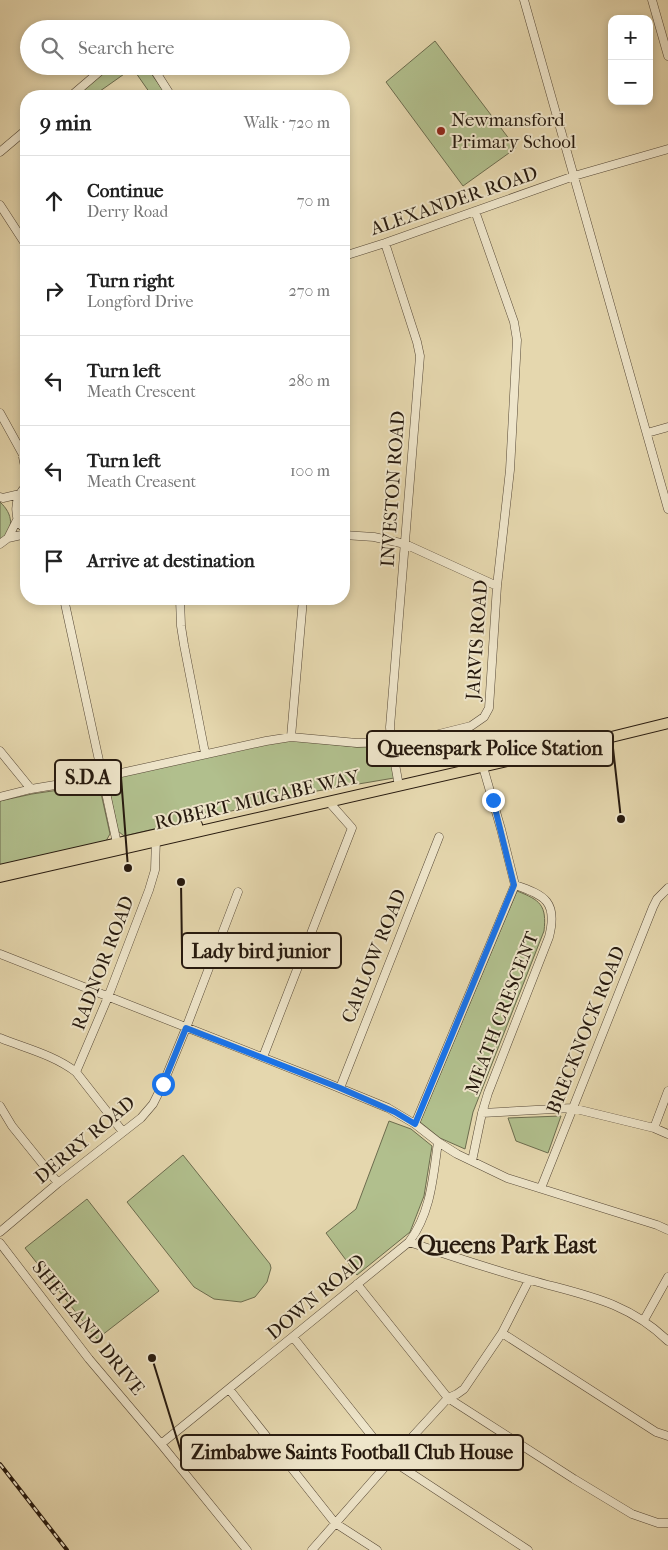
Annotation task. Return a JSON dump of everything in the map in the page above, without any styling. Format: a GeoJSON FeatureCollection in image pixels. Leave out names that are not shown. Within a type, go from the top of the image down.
{"type":"FeatureCollection","features":[{"type":"Feature","properties":{"kind":"main road","name":"ROBERT MUGABE WAY"},"geometry":{"type":"LineString","coordinates":[[0,870],[330,802],[668,716]]}},
{"type":"Feature","properties":{"kind":"main road","name":"ROBERT MUGABE WAY"},"geometry":{"type":"LineString","coordinates":[[482,763],[668,723]]}},
{"type":"Feature","properties":{"kind":"main road","name":"ROBERT MUGABE WAY"},"geometry":{"type":"LineString","coordinates":[[156,838],[398,784]]}},
{"type":"Feature","properties":{"kind":"main road","name":"ROBERT MUGABE WAY"},"geometry":{"type":"LineString","coordinates":[[0,877],[118,846]]}},
{"type":"Feature","properties":{"kind":"street"},"geometry":{"type":"LineString","coordinates":[[524,0],[668,509]]}},
{"type":"Feature","properties":{"kind":"street"},"geometry":{"type":"LineString","coordinates":[[652,0],[668,56]]}},
{"type":"Feature","properties":{"kind":"street"},"geometry":{"type":"LineString","coordinates":[[78,90],[96,75]]}},
{"type":"Feature","properties":{"kind":"street"},"geometry":{"type":"LineString","coordinates":[[158,75],[167,90]]}},
{"type":"Feature","properties":{"kind":"street"},"geometry":{"type":"LineString","coordinates":[[0,152],[20,135]]}},
{"type":"Feature","properties":{"kind":"street","name":"ALEXANDER ROAD"},"geometry":{"type":"LineString","coordinates":[[350,254],[574,176],[668,149]]}},
{"type":"Feature","properties":{"kind":"street"},"geometry":{"type":"LineString","coordinates":[[0,205],[20,236]]}},
{"type":"Feature","properties":{"kind":"street","name":"JARVIS ROAD"},"geometry":{"type":"LineString","coordinates":[[0,797],[31,789],[103,777],[205,753],[290,737],[357,743],[391,742],[427,736],[471,726],[479,722],[487,714],[489,708],[497,586],[510,470],[517,340],[514,322],[475,211]]}},
{"type":"Feature","properties":{"kind":"street","name":"INVESTON ROAD"},"geometry":{"type":"LineString","coordinates":[[386,243],[418,342],[420,356],[390,727],[398,784]]}},
{"type":"Feature","properties":{"kind":"street"},"geometry":{"type":"LineString","coordinates":[[0,413],[20,449]]}},
{"type":"Feature","properties":{"kind":"street"},"geometry":{"type":"LineString","coordinates":[[646,433],[668,427]]}},
{"type":"Feature","properties":{"kind":"street"},"geometry":{"type":"LineString","coordinates":[[20,490],[1,497],[20,519]]}},
{"type":"Feature","properties":{"kind":"street"},"geometry":{"type":"LineString","coordinates":[[8,538],[20,503]]}},
{"type":"Feature","properties":{"kind":"street"},"geometry":{"type":"LineString","coordinates":[[0,544],[8,538],[20,535]]}},
{"type":"Feature","properties":{"kind":"street"},"geometry":{"type":"LineString","coordinates":[[350,535],[374,537],[405,544],[497,586]]}},
{"type":"Feature","properties":{"kind":"street"},"geometry":{"type":"LineString","coordinates":[[65,605],[118,846]]}},
{"type":"Feature","properties":{"kind":"street"},"geometry":{"type":"LineString","coordinates":[[180,605],[184,645],[205,753]]}},
{"type":"Feature","properties":{"kind":"street"},"geometry":{"type":"LineString","coordinates":[[290,737],[301,605]]}},
{"type":"Feature","properties":{"kind":"street"},"geometry":{"type":"LineString","coordinates":[[0,751],[31,789]]}},
{"type":"Feature","properties":{"kind":"street"},"geometry":{"type":"LineString","coordinates":[[482,763],[501,829],[514,885]]}},
{"type":"Feature","properties":{"kind":"street"},"geometry":{"type":"LineString","coordinates":[[263,1057],[352,828],[330,802]]}},
{"type":"Feature","properties":{"kind":"street","name":"CARLOW ROAD"},"geometry":{"type":"LineString","coordinates":[[340,1088],[440,837]]}},
{"type":"Feature","properties":{"kind":"street","name":"RADNOR ROAD"},"geometry":{"type":"LineString","coordinates":[[76,1072],[108,997],[149,890],[155,870],[156,838]]}},
{"type":"Feature","properties":{"kind":"street","name":"MEATH CRESCENT"},"geometry":{"type":"LineString","coordinates":[[415,1124],[514,885],[540,894],[550,907],[552,925],[539,965],[494,1077],[482,1113],[472,1161]]}},
{"type":"Feature","properties":{"kind":"street","name":"BRECKNOCK ROAD"},"geometry":{"type":"LineString","coordinates":[[542,1188],[653,907],[657,899],[668,888]]}},
{"type":"Feature","properties":{"kind":"street","name":"DERRY ROAD"},"geometry":{"type":"LineString","coordinates":[[0,1232],[141,1118],[153,1104],[186,1028],[238,892]]}},
{"type":"Feature","properties":{"kind":"street"},"geometry":{"type":"LineString","coordinates":[[0,954],[263,1057],[395,1112],[415,1124],[438,1142],[507,1178],[668,1230]]}},
{"type":"Feature","properties":{"kind":"street"},"geometry":{"type":"LineString","coordinates":[[0,1038],[56,1060],[76,1072],[123,1132]]}},
{"type":"Feature","properties":{"kind":"street"},"geometry":{"type":"LineString","coordinates":[[654,1128],[668,1091]]}},
{"type":"Feature","properties":{"kind":"street"},"geometry":{"type":"LineString","coordinates":[[0,1106],[12,1126],[58,1184]]}},
{"type":"Feature","properties":{"kind":"street"},"geometry":{"type":"LineString","coordinates":[[482,1113],[572,1108],[654,1128],[668,1134]]}},
{"type":"Feature","properties":{"kind":"street","name":"DOWN ROAD"},"geometry":{"type":"LineString","coordinates":[[161,1444],[409,1242],[417,1231],[428,1203],[438,1142]]}},
{"type":"Feature","properties":{"kind":"street"},"geometry":{"type":"LineString","coordinates":[[409,1242],[529,1280],[584,1294],[644,1320],[668,1342]]}},
{"type":"Feature","properties":{"kind":"street","name":"SHETLAND DRIVE"},"geometry":{"type":"LineString","coordinates":[[0,1243],[89,1359],[247,1550]]}},
{"type":"Feature","properties":{"kind":"street"},"geometry":{"type":"LineString","coordinates":[[644,1320],[668,1277]]}},
{"type":"Feature","properties":{"kind":"street"},"geometry":{"type":"LineString","coordinates":[[312,1550],[448,1398],[464,1389],[502,1333],[529,1280]]}},
{"type":"Feature","properties":{"kind":"street"},"geometry":{"type":"LineString","coordinates":[[357,1284],[448,1398],[632,1514],[658,1523],[668,1523]]}},
{"type":"Feature","properties":{"kind":"street"},"geometry":{"type":"LineString","coordinates":[[502,1333],[656,1432],[668,1436]]}},
{"type":"Feature","properties":{"kind":"street"},"geometry":{"type":"LineString","coordinates":[[293,1337],[391,1460],[528,1550]]}},
{"type":"Feature","properties":{"kind":"street"},"geometry":{"type":"LineString","coordinates":[[229,1389],[335,1523],[377,1550]]}},
{"type":"Feature","properties":{"kind":"green space"},"geometry":{"type":"Polygon","coordinates":[[[435,41],[516,148],[463,186],[386,82],[435,41]]]}},
{"type":"Feature","properties":{"kind":"green space"},"geometry":{"type":"Polygon","coordinates":[[[100,75],[123,75],[102,90],[83,90],[100,75]]]}},
{"type":"Feature","properties":{"kind":"green space"},"geometry":{"type":"Polygon","coordinates":[[[137,75],[152,75],[163,90],[148,90],[137,75]]]}},
{"type":"Feature","properties":{"kind":"green space"},"geometry":{"type":"Polygon","coordinates":[[[0,502],[8,511],[10,526],[5,536],[0,540],[0,502]]]}},
{"type":"Feature","properties":{"kind":"green space"},"geometry":{"type":"Polygon","coordinates":[[[291,740],[357,747],[388,746],[394,778],[317,791],[124,836],[118,831],[107,780],[111,777],[266,743],[291,740]]]}},
{"type":"Feature","properties":{"kind":"green space"},"geometry":{"type":"Polygon","coordinates":[[[99,784],[110,834],[106,841],[0,865],[0,801],[99,784]]]}},
{"type":"Feature","properties":{"kind":"green space"},"geometry":{"type":"Polygon","coordinates":[[[517,891],[531,897],[543,909],[544,931],[473,1112],[465,1149],[440,1138],[420,1122],[517,891]]]}},
{"type":"Feature","properties":{"kind":"green space"},"geometry":{"type":"Polygon","coordinates":[[[561,1116],[548,1153],[516,1141],[508,1118],[561,1116]]]}},
{"type":"Feature","properties":{"kind":"green space"},"geometry":{"type":"Polygon","coordinates":[[[389,1121],[411,1129],[432,1146],[424,1196],[410,1232],[357,1275],[326,1233],[356,1209],[389,1121]]]}},
{"type":"Feature","properties":{"kind":"green space"},"geometry":{"type":"Polygon","coordinates":[[[183,1155],[270,1264],[271,1268],[267,1282],[255,1297],[241,1302],[214,1299],[194,1287],[127,1202],[183,1155]]]}},
{"type":"Feature","properties":{"kind":"green space"},"geometry":{"type":"Polygon","coordinates":[[[87,1199],[159,1291],[97,1339],[25,1248],[87,1199]]]}},
{"type":"Feature","properties":{"kind":"railway"},"geometry":{"type":"LineString","coordinates":[[0,1464],[67,1550]]}},
{"type":"Feature","properties":{"kind":"place","name":"Newmansford Primary School"},"geometry":{"type":"Point","coordinates":[441,131]}},
{"type":"Feature","properties":{"kind":"place","name":"Queenspark Police Station"},"geometry":{"type":"Point","coordinates":[621,819]}},
{"type":"Feature","properties":{"kind":"place","name":"S.D.A"},"geometry":{"type":"Point","coordinates":[128,868]}},
{"type":"Feature","properties":{"kind":"place","name":"Lady bird junior"},"geometry":{"type":"Point","coordinates":[181,882]}},
{"type":"Feature","properties":{"kind":"place","name":"Zimbabwe Saints Football Club House"},"geometry":{"type":"Point","coordinates":[152,1358]}},
{"type":"Feature","properties":{"kind":"district","name":"Queens Park East"},"geometry":{"type":"Point","coordinates":[507,1245]}},
{"type":"Feature","properties":{"kind":"route"},"geometry":{"type":"LineString","coordinates":[[163,1084],[186,1028],[340,1088],[395,1112],[415,1124],[514,885],[493,800]]}}]}
